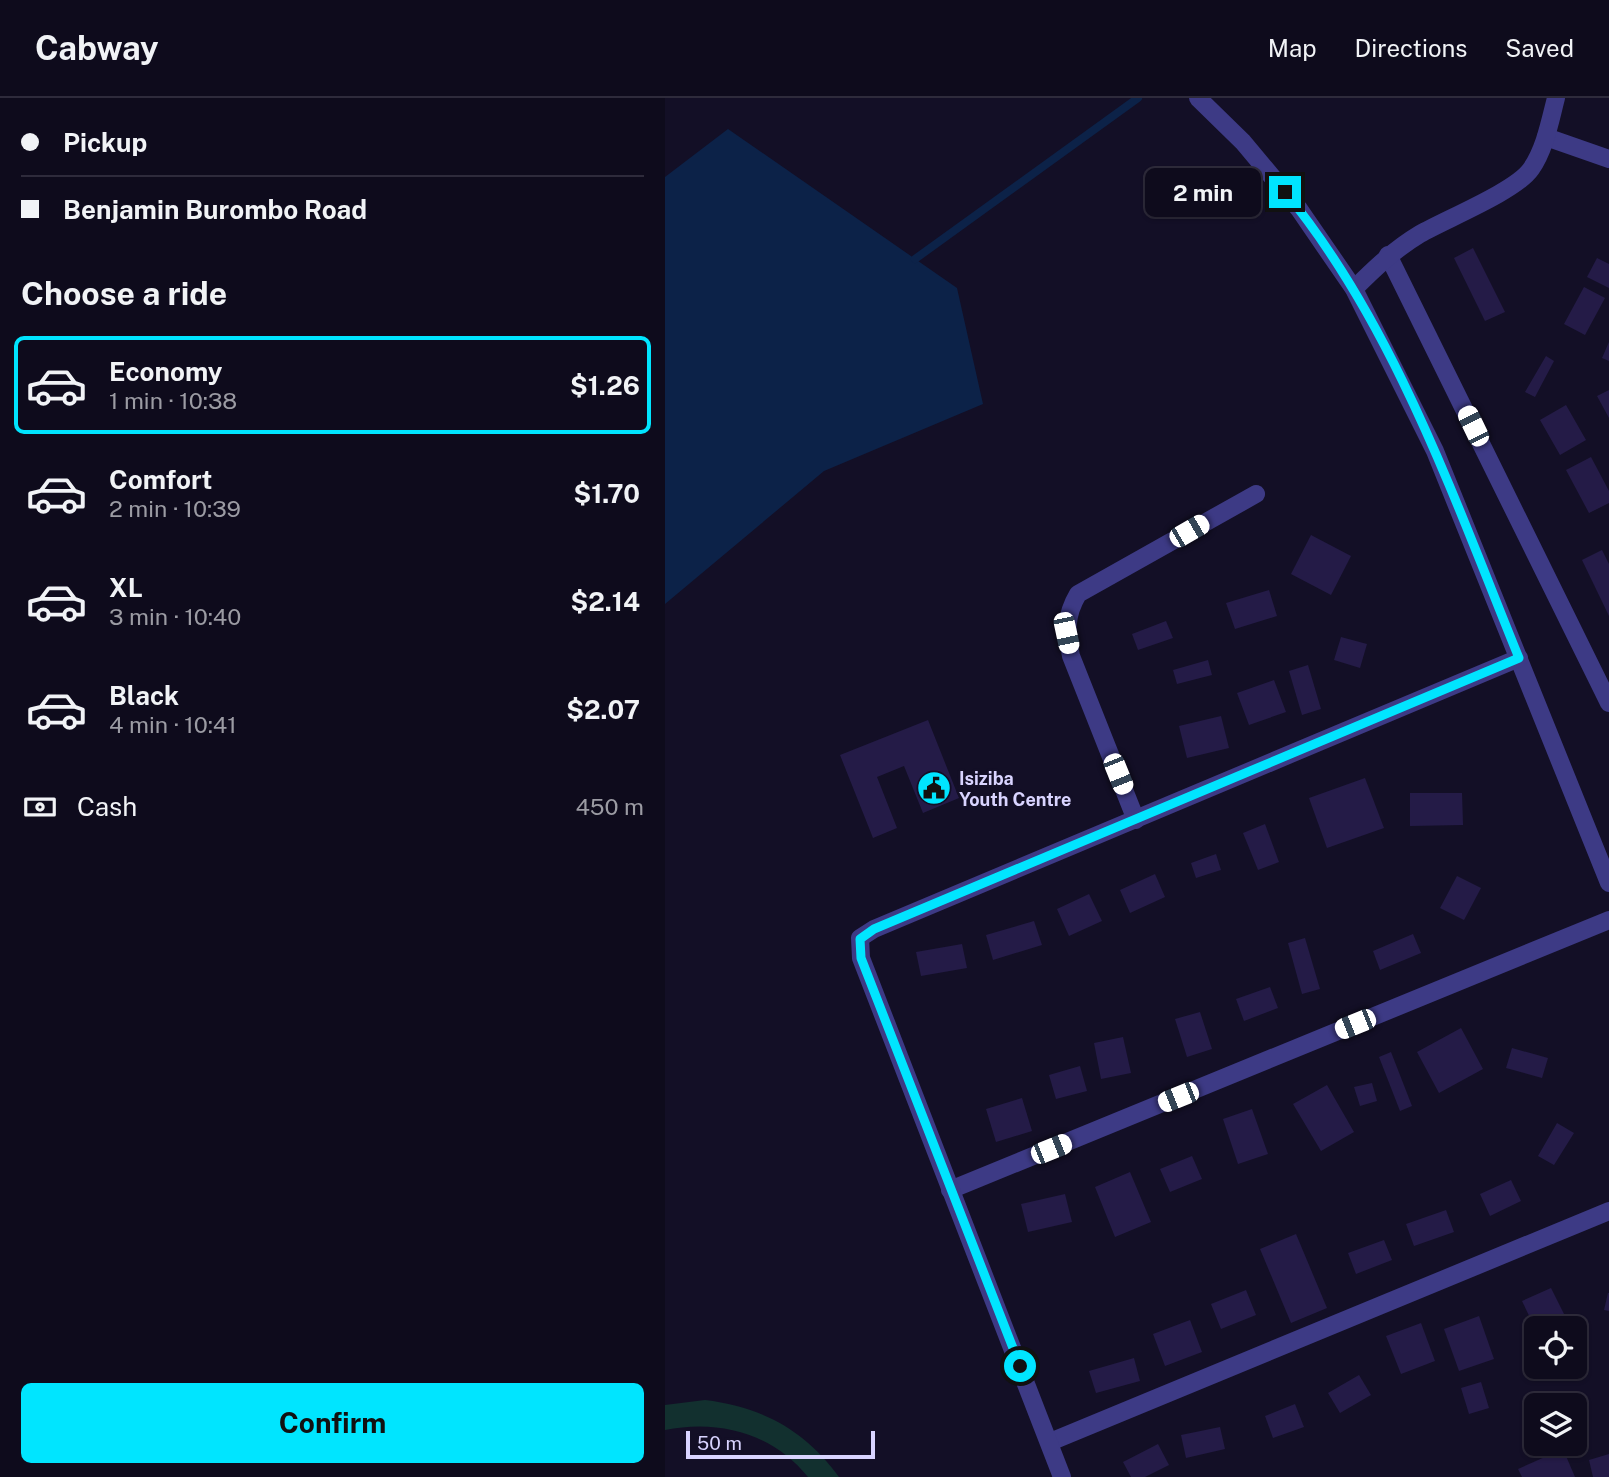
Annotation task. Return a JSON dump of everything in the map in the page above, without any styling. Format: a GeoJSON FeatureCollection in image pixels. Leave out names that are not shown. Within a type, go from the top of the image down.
{"type":"FeatureCollection","features":[{"type":"Feature","properties":{"kind":"street"},"geometry":{"type":"LineString","coordinates":[[1198,98],[1243,142],[1299,209],[1354,289],[1435,451],[1609,883]]}},
{"type":"Feature","properties":{"kind":"street"},"geometry":{"type":"LineString","coordinates":[[1354,289],[1388,255],[1419,234],[1516,183],[1531,170],[1546,137],[1556,98]]}},
{"type":"Feature","properties":{"kind":"street"},"geometry":{"type":"LineString","coordinates":[[1546,137],[1609,159]]}},
{"type":"Feature","properties":{"kind":"street"},"geometry":{"type":"LineString","coordinates":[[1388,255],[1601,668],[1609,703]]}},
{"type":"Feature","properties":{"kind":"street"},"geometry":{"type":"LineString","coordinates":[[1136,821],[1071,656],[1066,633],[1067,612],[1078,594],[1256,494]]}},
{"type":"Feature","properties":{"kind":"street"},"geometry":{"type":"LineString","coordinates":[[1062,1477],[861,958],[860,939],[874,929],[1519,658]]}},
{"type":"Feature","properties":{"kind":"street"},"geometry":{"type":"LineString","coordinates":[[950,1190],[1609,920]]}},
{"type":"Feature","properties":{"kind":"street"},"geometry":{"type":"LineString","coordinates":[[1050,1442],[1609,1211]]}},
{"type":"Feature","properties":{"kind":"green space"},"geometry":{"type":"Polygon","coordinates":[[[705,1400],[745,1408],[781,1424],[812,1446],[839,1477],[808,1477],[778,1450],[743,1433],[705,1427],[665,1430],[665,1405],[705,1400]]]}},
{"type":"Feature","properties":{"kind":"water"},"geometry":{"type":"Polygon","coordinates":[[[728,129],[957,288],[983,404],[824,471],[665,604],[665,177],[728,129]]]}},
{"type":"Feature","properties":{"kind":"building"},"geometry":{"type":"Polygon","coordinates":[[[1473,248],[1505,312],[1485,321],[1454,258],[1473,248]]]}},
{"type":"Feature","properties":{"kind":"building"},"geometry":{"type":"Polygon","coordinates":[[[1597,258],[1609,264],[1609,288],[1587,277],[1597,258]]]}},
{"type":"Feature","properties":{"kind":"building"},"geometry":{"type":"Polygon","coordinates":[[[1584,287],[1605,298],[1585,335],[1564,324],[1584,287]]]}},
{"type":"Feature","properties":{"kind":"building"},"geometry":{"type":"Polygon","coordinates":[[[1609,342],[1609,361],[1602,358],[1609,342]]]}},
{"type":"Feature","properties":{"kind":"building"},"geometry":{"type":"Polygon","coordinates":[[[1546,356],[1554,361],[1535,397],[1525,392],[1546,356]]]}},
{"type":"Feature","properties":{"kind":"building"},"geometry":{"type":"Polygon","coordinates":[[[1609,390],[1609,418],[1597,396],[1609,390]]]}},
{"type":"Feature","properties":{"kind":"building"},"geometry":{"type":"Polygon","coordinates":[[[1566,405],[1586,440],[1560,455],[1540,420],[1566,405]]]}},
{"type":"Feature","properties":{"kind":"building"},"geometry":{"type":"Polygon","coordinates":[[[1591,457],[1609,491],[1609,503],[1589,513],[1566,470],[1591,457]]]}},
{"type":"Feature","properties":{"kind":"building"},"geometry":{"type":"Polygon","coordinates":[[[1311,535],[1351,556],[1331,595],[1291,574],[1311,535]]]}},
{"type":"Feature","properties":{"kind":"building"},"geometry":{"type":"Polygon","coordinates":[[[1602,550],[1609,564],[1609,616],[1582,560],[1602,550]]]}},
{"type":"Feature","properties":{"kind":"building"},"geometry":{"type":"Polygon","coordinates":[[[1269,590],[1277,616],[1235,629],[1226,603],[1269,590]]]}},
{"type":"Feature","properties":{"kind":"building"},"geometry":{"type":"Polygon","coordinates":[[[1166,621],[1173,638],[1138,650],[1132,634],[1166,621]]]}},
{"type":"Feature","properties":{"kind":"building"},"geometry":{"type":"Polygon","coordinates":[[[1341,637],[1367,644],[1360,668],[1334,660],[1341,637]]]}},
{"type":"Feature","properties":{"kind":"building"},"geometry":{"type":"Polygon","coordinates":[[[1208,660],[1212,675],[1177,684],[1173,670],[1208,660]]]}},
{"type":"Feature","properties":{"kind":"building"},"geometry":{"type":"Polygon","coordinates":[[[1308,665],[1321,709],[1302,715],[1289,671],[1308,665]]]}},
{"type":"Feature","properties":{"kind":"building"},"geometry":{"type":"Polygon","coordinates":[[[1274,680],[1286,712],[1249,725],[1237,693],[1274,680]]]}},
{"type":"Feature","properties":{"kind":"building"},"geometry":{"type":"Polygon","coordinates":[[[1221,716],[1229,748],[1187,758],[1179,726],[1221,716]]]}},
{"type":"Feature","properties":{"kind":"building","name":"Isiziba Youth Centre"},"geometry":{"type":"Polygon","coordinates":[[[928,720],[959,798],[923,813],[904,766],[877,777],[897,828],[873,838],[840,755],[928,720]]]}},
{"type":"Feature","properties":{"kind":"building"},"geometry":{"type":"Polygon","coordinates":[[[1365,778],[1384,828],[1327,848],[1309,798],[1365,778]]]}},
{"type":"Feature","properties":{"kind":"building"},"geometry":{"type":"Polygon","coordinates":[[[1410,793],[1462,793],[1463,825],[1410,826],[1410,793]]]}},
{"type":"Feature","properties":{"kind":"building"},"geometry":{"type":"Polygon","coordinates":[[[1265,824],[1279,862],[1258,870],[1243,833],[1265,824]]]}},
{"type":"Feature","properties":{"kind":"building"},"geometry":{"type":"Polygon","coordinates":[[[1216,854],[1221,870],[1196,878],[1191,863],[1216,854]]]}},
{"type":"Feature","properties":{"kind":"building"},"geometry":{"type":"Polygon","coordinates":[[[1155,874],[1165,897],[1130,913],[1120,890],[1155,874]]]}},
{"type":"Feature","properties":{"kind":"building"},"geometry":{"type":"Polygon","coordinates":[[[1457,876],[1481,888],[1464,920],[1440,908],[1457,876]]]}},
{"type":"Feature","properties":{"kind":"building"},"geometry":{"type":"Polygon","coordinates":[[[1089,894],[1102,921],[1069,936],[1057,909],[1089,894]]]}},
{"type":"Feature","properties":{"kind":"building"},"geometry":{"type":"Polygon","coordinates":[[[1034,921],[1042,945],[993,960],[986,935],[1034,921]]]}},
{"type":"Feature","properties":{"kind":"building"},"geometry":{"type":"Polygon","coordinates":[[[1413,934],[1421,953],[1380,970],[1373,951],[1413,934]]]}},
{"type":"Feature","properties":{"kind":"building"},"geometry":{"type":"Polygon","coordinates":[[[1305,938],[1320,989],[1302,994],[1288,943],[1305,938]]]}},
{"type":"Feature","properties":{"kind":"building"},"geometry":{"type":"Polygon","coordinates":[[[962,944],[967,968],[921,976],[916,952],[962,944]]]}},
{"type":"Feature","properties":{"kind":"building"},"geometry":{"type":"Polygon","coordinates":[[[1270,987],[1278,1008],[1244,1021],[1236,999],[1270,987]]]}},
{"type":"Feature","properties":{"kind":"building"},"geometry":{"type":"Polygon","coordinates":[[[1200,1012],[1212,1049],[1187,1057],[1175,1019],[1200,1012]]]}},
{"type":"Feature","properties":{"kind":"building"},"geometry":{"type":"Polygon","coordinates":[[[1461,1028],[1483,1069],[1439,1093],[1417,1052],[1461,1028]]]}},
{"type":"Feature","properties":{"kind":"building"},"geometry":{"type":"Polygon","coordinates":[[[1123,1037],[1131,1073],[1101,1079],[1094,1043],[1123,1037]]]}},
{"type":"Feature","properties":{"kind":"building"},"geometry":{"type":"Polygon","coordinates":[[[1512,1048],[1548,1058],[1542,1078],[1506,1068],[1512,1048]]]}},
{"type":"Feature","properties":{"kind":"building"},"geometry":{"type":"Polygon","coordinates":[[[1391,1052],[1412,1106],[1400,1111],[1379,1057],[1391,1052]]]}},
{"type":"Feature","properties":{"kind":"building"},"geometry":{"type":"Polygon","coordinates":[[[1080,1066],[1087,1091],[1056,1099],[1049,1075],[1080,1066]]]}},
{"type":"Feature","properties":{"kind":"building"},"geometry":{"type":"Polygon","coordinates":[[[1372,1083],[1377,1101],[1360,1106],[1354,1087],[1372,1083]]]}},
{"type":"Feature","properties":{"kind":"building"},"geometry":{"type":"Polygon","coordinates":[[[1327,1085],[1354,1132],[1321,1151],[1293,1104],[1327,1085]]]}},
{"type":"Feature","properties":{"kind":"building"},"geometry":{"type":"Polygon","coordinates":[[[1022,1098],[1032,1131],[996,1142],[986,1109],[1022,1098]]]}},
{"type":"Feature","properties":{"kind":"building"},"geometry":{"type":"Polygon","coordinates":[[[1252,1109],[1268,1154],[1238,1164],[1223,1119],[1252,1109]]]}},
{"type":"Feature","properties":{"kind":"building"},"geometry":{"type":"Polygon","coordinates":[[[1557,1123],[1574,1133],[1554,1165],[1538,1156],[1557,1123]]]}},
{"type":"Feature","properties":{"kind":"building"},"geometry":{"type":"Polygon","coordinates":[[[1192,1156],[1202,1179],[1170,1192],[1160,1169],[1192,1156]]]}},
{"type":"Feature","properties":{"kind":"building"},"geometry":{"type":"Polygon","coordinates":[[[1130,1172],[1151,1222],[1115,1237],[1095,1187],[1130,1172]]]}},
{"type":"Feature","properties":{"kind":"building"},"geometry":{"type":"Polygon","coordinates":[[[1511,1180],[1521,1201],[1490,1216],[1480,1194],[1511,1180]]]}},
{"type":"Feature","properties":{"kind":"building"},"geometry":{"type":"Polygon","coordinates":[[[1065,1194],[1072,1222],[1028,1232],[1021,1204],[1065,1194]]]}},
{"type":"Feature","properties":{"kind":"building"},"geometry":{"type":"Polygon","coordinates":[[[1446,1210],[1454,1232],[1414,1246],[1406,1224],[1446,1210]]]}},
{"type":"Feature","properties":{"kind":"building"},"geometry":{"type":"Polygon","coordinates":[[[1296,1234],[1327,1308],[1291,1323],[1260,1249],[1296,1234]]]}},
{"type":"Feature","properties":{"kind":"building"},"geometry":{"type":"Polygon","coordinates":[[[1384,1240],[1392,1260],[1356,1274],[1348,1253],[1384,1240]]]}},
{"type":"Feature","properties":{"kind":"building"},"geometry":{"type":"Polygon","coordinates":[[[1551,1288],[1565,1316],[1529,1316],[1522,1301],[1551,1288]]]}},
{"type":"Feature","properties":{"kind":"building"},"geometry":{"type":"Polygon","coordinates":[[[1246,1290],[1256,1315],[1221,1329],[1211,1304],[1246,1290]]]}},
{"type":"Feature","properties":{"kind":"building"},"geometry":{"type":"Polygon","coordinates":[[[1609,1293],[1609,1311],[1604,1310],[1609,1293]]]}},
{"type":"Feature","properties":{"kind":"building"},"geometry":{"type":"Polygon","coordinates":[[[1479,1316],[1494,1359],[1459,1371],[1444,1329],[1479,1316]]]}},
{"type":"Feature","properties":{"kind":"building"},"geometry":{"type":"Polygon","coordinates":[[[1190,1320],[1202,1352],[1165,1366],[1153,1334],[1190,1320]]]}},
{"type":"Feature","properties":{"kind":"building"},"geometry":{"type":"Polygon","coordinates":[[[1421,1323],[1435,1361],[1401,1374],[1386,1336],[1421,1323]]]}},
{"type":"Feature","properties":{"kind":"building"},"geometry":{"type":"Polygon","coordinates":[[[1134,1358],[1140,1381],[1096,1393],[1089,1371],[1134,1358]]]}},
{"type":"Feature","properties":{"kind":"building"},"geometry":{"type":"Polygon","coordinates":[[[1359,1375],[1371,1395],[1340,1413],[1328,1393],[1359,1375]]]}},
{"type":"Feature","properties":{"kind":"building"},"geometry":{"type":"Polygon","coordinates":[[[1481,1382],[1489,1408],[1469,1414],[1461,1388],[1481,1382]]]}},
{"type":"Feature","properties":{"kind":"building"},"geometry":{"type":"Polygon","coordinates":[[[1295,1404],[1304,1427],[1273,1438],[1265,1416],[1295,1404]]]}},
{"type":"Feature","properties":{"kind":"building"},"geometry":{"type":"Polygon","coordinates":[[[1220,1427],[1225,1449],[1186,1458],[1181,1435],[1220,1427]]]}},
{"type":"Feature","properties":{"kind":"building"},"geometry":{"type":"Polygon","coordinates":[[[1158,1444],[1169,1465],[1145,1477],[1131,1477],[1123,1462],[1158,1444]]]}},
{"type":"Feature","properties":{"kind":"building"},"geometry":{"type":"Polygon","coordinates":[[[1609,1454],[1609,1477],[1593,1477],[1589,1460],[1609,1454]]]}},
{"type":"Feature","properties":{"kind":"building"},"geometry":{"type":"Polygon","coordinates":[[[1547,1456],[1566,1456],[1575,1477],[1522,1477],[1518,1469],[1547,1456]]]}},
{"type":"Feature","properties":{"kind":"waterway"},"geometry":{"type":"LineString","coordinates":[[915,259],[1138,98]]}},
{"type":"Feature","properties":{"kind":"place","name":"Isiziba Youth Centre"},"geometry":{"type":"Point","coordinates":[934,788]}},
{"type":"Feature","properties":{"kind":"route"},"geometry":{"type":"LineString","coordinates":[[1020,1366],[861,958],[860,939],[874,929],[1519,658],[1435,451],[1354,289],[1285,192]]}}]}
